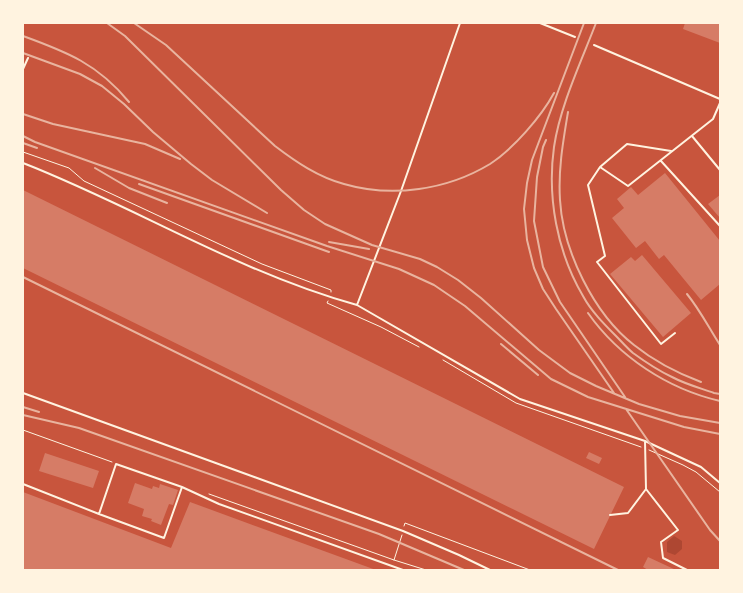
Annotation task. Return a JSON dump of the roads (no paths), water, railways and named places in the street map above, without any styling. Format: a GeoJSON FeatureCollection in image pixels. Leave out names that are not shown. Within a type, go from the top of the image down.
{"type":"FeatureCollection","features":[{"type":"Feature","properties":{"kind":"lane"},"geometry":{"type":"LineString","coordinates":[[357,305],[401,191],[460,23]]}},
{"type":"Feature","properties":{"kind":"lane"},"geometry":{"type":"LineString","coordinates":[[540,23],[575,37]]}},
{"type":"Feature","properties":{"kind":"lane"},"geometry":{"type":"LineString","coordinates":[[594,45],[720,99]]}},
{"type":"Feature","properties":{"kind":"lane"},"geometry":{"type":"LineString","coordinates":[[23,69],[28,58]]}},
{"type":"Feature","properties":{"kind":"lane"},"geometry":{"type":"LineString","coordinates":[[600,167],[628,186],[713,119],[720,103]]}},
{"type":"Feature","properties":{"kind":"lane"},"geometry":{"type":"LineString","coordinates":[[692,136],[720,170]]}},
{"type":"Feature","properties":{"kind":"lane"},"geometry":{"type":"LineString","coordinates":[[671,151],[627,144],[600,167],[588,184],[605,256],[597,262],[661,344],[675,333]]}},
{"type":"Feature","properties":{"kind":"lane"},"geometry":{"type":"LineString","coordinates":[[660,161],[720,226]]}},
{"type":"Feature","properties":{"kind":"lane"},"geometry":{"type":"LineString","coordinates":[[23,163],[106,199],[256,270],[329,297],[357,305],[520,399],[645,441],[701,467],[720,484]]}},
{"type":"Feature","properties":{"kind":"lane"},"geometry":{"type":"LineString","coordinates":[[23,393],[403,531],[459,554],[490,570]]}},
{"type":"Feature","properties":{"kind":"lane"},"geometry":{"type":"LineString","coordinates":[[645,441],[646,489],[678,530],[661,542],[663,558],[687,570]]}},
{"type":"Feature","properties":{"kind":"lane"},"geometry":{"type":"LineString","coordinates":[[99,514],[116,464],[182,487],[219,504],[403,570]]}},
{"type":"Feature","properties":{"kind":"lane"},"geometry":{"type":"LineString","coordinates":[[23,484],[164,538],[182,487]]}},
{"type":"Feature","properties":{"kind":"lane"},"geometry":{"type":"LineString","coordinates":[[610,516],[628,513],[646,489]]}},
{"type":"Feature","properties":{"kind":"railway"},"geometry":{"type":"LineString","coordinates":[[107,23],[125,36],[281,190],[304,210],[325,224],[372,245],[420,259],[437,267],[458,280],[481,298],[539,350],[570,373],[596,386],[639,404],[680,416],[720,423]]}},
{"type":"Feature","properties":{"kind":"railway"},"geometry":{"type":"LineString","coordinates":[[134,23],[166,45],[283,152],[299,163],[325,177],[344,184],[362,188],[400,191],[419,189],[456,180],[473,173],[490,164],[508,150],[526,132],[542,112],[554,93]]}},
{"type":"Feature","properties":{"kind":"railway"},"geometry":{"type":"LineString","coordinates":[[584,23],[532,160],[527,183],[524,209],[527,240],[534,268],[543,289],[614,393]]}},
{"type":"Feature","properties":{"kind":"railway"},"geometry":{"type":"LineString","coordinates":[[596,23],[566,100],[554,147],[552,166],[553,205],[556,224],[567,261],[574,279],[590,307],[626,347],[657,369],[687,384],[720,394]]}},
{"type":"Feature","properties":{"kind":"railway"},"geometry":{"type":"LineString","coordinates":[[23,36],[68,54],[81,61],[106,78],[129,102]]}},
{"type":"Feature","properties":{"kind":"railway"},"geometry":{"type":"LineString","coordinates":[[23,53],[80,74],[102,86],[191,164],[212,180],[267,213]]}},
{"type":"Feature","properties":{"kind":"railway"},"geometry":{"type":"LineString","coordinates":[[568,112],[560,167],[560,200],[562,220],[567,240],[583,280],[606,316],[619,332],[634,345],[666,366],[701,382]]}},
{"type":"Feature","properties":{"kind":"railway"},"geometry":{"type":"LineString","coordinates":[[23,114],[53,124],[145,144],[180,159]]}},
{"type":"Feature","properties":{"kind":"railway"},"geometry":{"type":"LineString","coordinates":[[23,136],[35,142],[327,246],[399,269],[434,285],[465,306],[551,379],[588,397],[684,427],[720,434]]}},
{"type":"Feature","properties":{"kind":"railway"},"geometry":{"type":"LineString","coordinates":[[546,140],[543,147],[537,177],[534,221],[543,267],[560,302],[625,397]]}},
{"type":"Feature","properties":{"kind":"railway"},"geometry":{"type":"LineString","coordinates":[[23,143],[37,148]]}},
{"type":"Feature","properties":{"kind":"railway"},"geometry":{"type":"LineString","coordinates":[[95,168],[129,188],[167,203]]}},
{"type":"Feature","properties":{"kind":"railway"},"geometry":{"type":"LineString","coordinates":[[139,184],[329,252]]}},
{"type":"Feature","properties":{"kind":"railway"},"geometry":{"type":"LineString","coordinates":[[329,242],[369,249]]}},
{"type":"Feature","properties":{"kind":"railway"},"geometry":{"type":"LineString","coordinates":[[23,277],[618,570]]}},
{"type":"Feature","properties":{"kind":"railway"},"geometry":{"type":"LineString","coordinates":[[687,294],[720,345]]}},
{"type":"Feature","properties":{"kind":"railway"},"geometry":{"type":"LineString","coordinates":[[588,313],[614,344],[646,369],[682,388],[701,396],[720,401]]}},
{"type":"Feature","properties":{"kind":"railway"},"geometry":{"type":"LineString","coordinates":[[501,344],[538,375]]}},
{"type":"Feature","properties":{"kind":"railway"},"geometry":{"type":"LineString","coordinates":[[23,407],[39,412]]}},
{"type":"Feature","properties":{"kind":"railway"},"geometry":{"type":"LineString","coordinates":[[626,409],[710,530],[720,541]]}},
{"type":"Feature","properties":{"kind":"railway"},"geometry":{"type":"LineString","coordinates":[[23,415],[79,428],[379,534],[464,570]]}}]}
